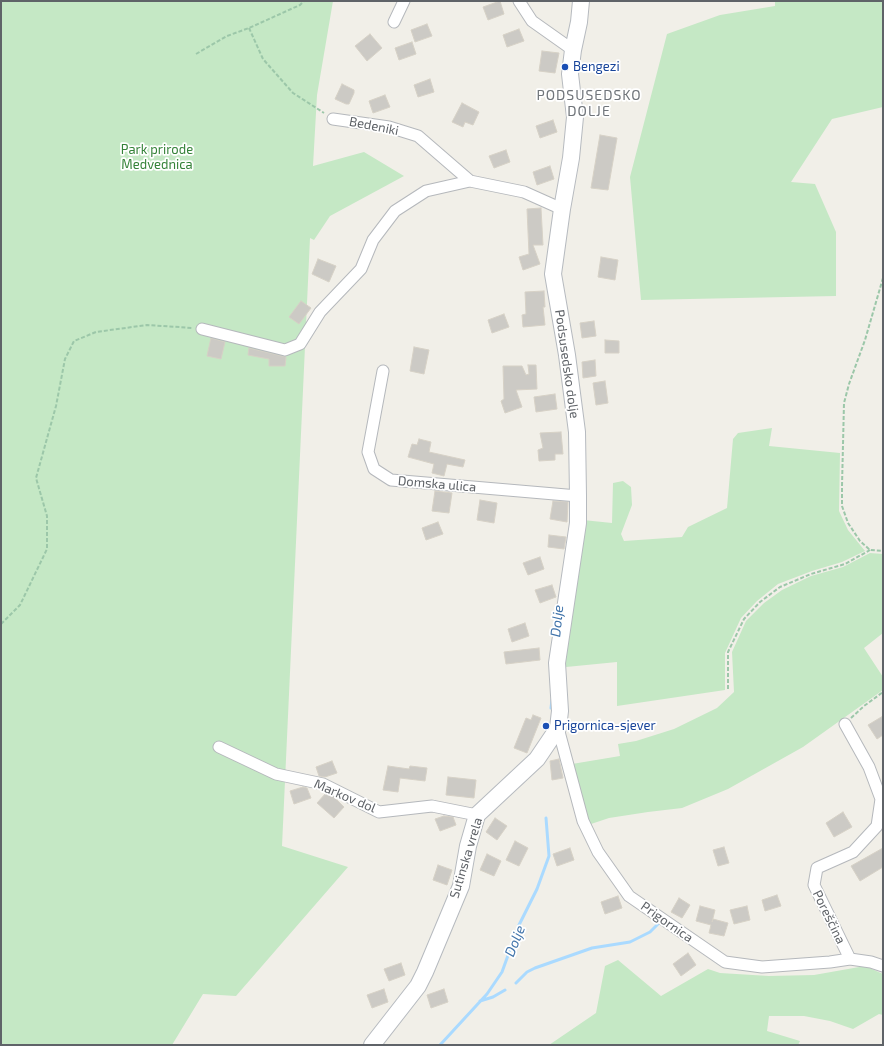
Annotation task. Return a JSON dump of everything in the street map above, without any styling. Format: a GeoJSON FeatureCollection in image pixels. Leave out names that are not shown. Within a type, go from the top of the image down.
{"type":"FeatureCollection","features":[{"type":"Feature","properties":{"kind":"street"},"geometry":{"type":"LineString","coordinates":[[394,22],[404,1]]}},
{"type":"Feature","properties":{"kind":"street"},"geometry":{"type":"LineString","coordinates":[[519,1],[532,22],[573,50]]}},
{"type":"Feature","properties":{"kind":"street","name":"Podsusedsko dolje"},"geometry":{"type":"LineString","coordinates":[[558,728],[560,711],[557,663],[578,523],[578,496],[577,432],[567,355],[553,274],[571,158],[575,117],[570,74],[581,1]]}},
{"type":"Feature","properties":{"kind":"street","name":"Bedeniki"},"geometry":{"type":"LineString","coordinates":[[333,119],[389,127],[418,136],[470,181]]}},
{"type":"Feature","properties":{"kind":"street"},"geometry":{"type":"LineString","coordinates":[[202,328],[285,350],[300,344],[320,312],[361,270],[373,240],[394,211],[426,191],[470,181],[524,192],[562,209]]}},
{"type":"Feature","properties":{"kind":"street","name":"Domska ulica"},"geometry":{"type":"LineString","coordinates":[[383,371],[368,452],[374,469],[392,480],[578,496]]}},
{"type":"Feature","properties":{"kind":"street","name":"Poreščina"},"geometry":{"type":"LineString","coordinates":[[845,724],[869,767],[881,799],[878,826],[853,852],[817,868],[814,885],[850,959]]}},
{"type":"Feature","properties":{"kind":"street","name":"Sutinska vrela"},"geometry":{"type":"LineString","coordinates":[[372,1045],[418,986],[425,972],[461,886],[468,846],[477,815],[537,758],[558,728]]}},
{"type":"Feature","properties":{"kind":"street","name":"Prigornica"},"geometry":{"type":"LineString","coordinates":[[558,728],[583,820],[598,852],[628,896],[724,962],[762,967],[850,959],[871,962],[883,966]]}},
{"type":"Feature","properties":{"kind":"street","name":"Markov dol"},"geometry":{"type":"LineString","coordinates":[[219,748],[276,774],[323,784],[379,812],[432,806],[477,815]]}},
{"type":"Feature","properties":{"kind":"path"},"geometry":{"type":"LineString","coordinates":[[196,54],[227,36],[300,5],[304,1]]}},
{"type":"Feature","properties":{"kind":"path"},"geometry":{"type":"LineString","coordinates":[[331,1],[337,1]]}},
{"type":"Feature","properties":{"kind":"path"},"geometry":{"type":"LineString","coordinates":[[248,28],[263,59],[293,93],[333,119]]}},
{"type":"Feature","properties":{"kind":"path"},"geometry":{"type":"LineString","coordinates":[[870,550],[860,541],[848,523],[842,506],[844,403],[849,384],[865,340],[883,278]]}},
{"type":"Feature","properties":{"kind":"path"},"geometry":{"type":"LineString","coordinates":[[1,624],[20,605],[47,550],[48,516],[36,478],[56,406],[65,358],[74,341],[96,332],[147,325],[202,328]]}},
{"type":"Feature","properties":{"kind":"path"},"geometry":{"type":"LineString","coordinates":[[728,690],[728,652],[744,619],[760,602],[780,587],[811,574],[845,564],[870,550],[883,551]]}},
{"type":"Feature","properties":{"kind":"path"},"geometry":{"type":"LineString","coordinates":[[845,724],[864,706],[883,692]]}},
{"type":"Feature","properties":{"kind":"green space","name":"Park prirode Medvednica"},"geometry":{"type":"Polygon","coordinates":[[[1,1],[333,1],[317,95],[313,166],[364,152],[404,176],[330,216],[314,240],[310,238],[282,846],[348,867],[236,996],[203,994],[172,1045],[1,1045],[1,1]]]}},
{"type":"Feature","properties":{"kind":"green space"},"geometry":{"type":"Polygon","coordinates":[[[775,1],[883,1],[883,107],[832,119],[791,182],[815,184],[836,232],[836,296],[641,300],[630,177],[667,34],[720,15],[775,6],[775,1]]]}},
{"type":"Feature","properties":{"kind":"green space"},"geometry":{"type":"Polygon","coordinates":[[[772,428],[769,446],[840,453],[839,511],[848,530],[865,551],[842,562],[812,571],[778,584],[757,601],[741,618],[725,653],[725,690],[617,706],[617,662],[566,667],[565,655],[583,520],[612,523],[613,483],[623,481],[631,487],[632,505],[621,534],[624,541],[682,537],[688,527],[727,508],[733,439],[738,433],[772,428]]]}},
{"type":"Feature","properties":{"kind":"green space"},"geometry":{"type":"Polygon","coordinates":[[[870,553],[883,554],[883,633],[864,648],[883,677],[883,690],[803,747],[728,789],[682,808],[609,818],[588,825],[572,764],[620,756],[618,744],[636,741],[674,729],[717,708],[734,692],[732,652],[746,621],[764,603],[782,590],[811,576],[843,567],[870,553]]]}},
{"type":"Feature","properties":{"kind":"green space"},"geometry":{"type":"Polygon","coordinates":[[[618,960],[661,996],[708,969],[720,973],[769,976],[814,975],[865,966],[883,974],[883,1015],[879,1014],[853,1029],[830,1021],[804,1016],[769,1016],[767,1031],[800,1041],[798,1045],[549,1045],[596,1013],[605,966],[618,960]]]}},
{"type":"Feature","properties":{"kind":"building"},"geometry":{"type":"Polygon","coordinates":[[[500,1],[504,14],[488,20],[483,7],[500,1]]]}},
{"type":"Feature","properties":{"kind":"building"},"geometry":{"type":"Polygon","coordinates":[[[427,24],[432,36],[415,42],[411,30],[427,24]]]}},
{"type":"Feature","properties":{"kind":"building"},"geometry":{"type":"Polygon","coordinates":[[[519,29],[524,41],[507,47],[503,35],[519,29]]]}},
{"type":"Feature","properties":{"kind":"building"},"geometry":{"type":"Polygon","coordinates":[[[370,34],[382,48],[367,61],[355,46],[370,34]]]}},
{"type":"Feature","properties":{"kind":"building"},"geometry":{"type":"Polygon","coordinates":[[[412,42],[416,54],[399,60],[395,48],[412,42]]]}},
{"type":"Feature","properties":{"kind":"building"},"geometry":{"type":"Polygon","coordinates":[[[542,51],[559,53],[555,73],[539,71],[542,51]]]}},
{"type":"Feature","properties":{"kind":"building"},"geometry":{"type":"Polygon","coordinates":[[[430,79],[434,92],[418,97],[414,85],[430,79]]]}},
{"type":"Feature","properties":{"kind":"building"},"geometry":{"type":"Polygon","coordinates":[[[342,84],[354,90],[349,104],[335,99],[342,84]]]}},
{"type":"Feature","properties":{"kind":"building"},"geometry":{"type":"Polygon","coordinates":[[[385,95],[390,107],[373,113],[369,101],[385,95]]]}},
{"type":"Feature","properties":{"kind":"building"},"geometry":{"type":"Polygon","coordinates":[[[462,103],[479,112],[473,125],[465,122],[463,127],[452,122],[462,103]]]}},
{"type":"Feature","properties":{"kind":"building"},"geometry":{"type":"Polygon","coordinates":[[[553,120],[557,132],[540,138],[536,126],[553,120]]]}},
{"type":"Feature","properties":{"kind":"building"},"geometry":{"type":"Polygon","coordinates":[[[600,135],[617,138],[608,190],[591,188],[600,135]]]}},
{"type":"Feature","properties":{"kind":"building"},"geometry":{"type":"Polygon","coordinates":[[[506,150],[510,162],[494,168],[489,156],[506,150]]]}},
{"type":"Feature","properties":{"kind":"building"},"geometry":{"type":"Polygon","coordinates":[[[550,166],[554,179],[537,185],[533,172],[550,166]]]}},
{"type":"Feature","properties":{"kind":"building"},"geometry":{"type":"Polygon","coordinates":[[[541,208],[543,245],[533,245],[540,264],[523,270],[519,257],[529,254],[527,209],[541,208]]]}},
{"type":"Feature","properties":{"kind":"building"},"geometry":{"type":"Polygon","coordinates":[[[601,257],[618,260],[615,280],[598,277],[601,257]]]}},
{"type":"Feature","properties":{"kind":"building"},"geometry":{"type":"Polygon","coordinates":[[[318,259],[336,266],[329,282],[312,274],[318,259]]]}},
{"type":"Feature","properties":{"kind":"building"},"geometry":{"type":"Polygon","coordinates":[[[544,291],[545,307],[543,307],[545,325],[523,327],[522,315],[526,314],[525,292],[544,291]]]}},
{"type":"Feature","properties":{"kind":"building"},"geometry":{"type":"Polygon","coordinates":[[[301,301],[311,308],[299,324],[289,317],[301,301]]]}},
{"type":"Feature","properties":{"kind":"building"},"geometry":{"type":"Polygon","coordinates":[[[504,314],[509,327],[492,333],[488,320],[504,314]]]}},
{"type":"Feature","properties":{"kind":"building"},"geometry":{"type":"Polygon","coordinates":[[[594,321],[596,336],[582,338],[580,323],[594,321]]]}},
{"type":"Feature","properties":{"kind":"building"},"geometry":{"type":"Polygon","coordinates":[[[211,338],[225,342],[221,359],[207,356],[211,338]]]}},
{"type":"Feature","properties":{"kind":"building"},"geometry":{"type":"Polygon","coordinates":[[[605,340],[619,341],[619,353],[605,353],[605,340]]]}},
{"type":"Feature","properties":{"kind":"building"},"geometry":{"type":"Polygon","coordinates":[[[414,347],[429,350],[424,374],[410,371],[414,347]]]}},
{"type":"Feature","properties":{"kind":"building"},"geometry":{"type":"Polygon","coordinates":[[[249,348],[286,357],[285,366],[269,366],[269,359],[248,355],[249,348]]]}},
{"type":"Feature","properties":{"kind":"building"},"geometry":{"type":"Polygon","coordinates":[[[595,360],[596,376],[583,378],[582,362],[595,360]]]}},
{"type":"Feature","properties":{"kind":"building"},"geometry":{"type":"Polygon","coordinates":[[[528,365],[536,365],[537,389],[516,390],[522,407],[505,413],[501,401],[504,399],[503,366],[522,366],[526,375],[529,374],[528,365]]]}},
{"type":"Feature","properties":{"kind":"building"},"geometry":{"type":"Polygon","coordinates":[[[605,381],[608,403],[596,405],[593,383],[605,381]]]}},
{"type":"Feature","properties":{"kind":"building"},"geometry":{"type":"Polygon","coordinates":[[[555,394],[557,409],[536,412],[534,397],[555,394]]]}},
{"type":"Feature","properties":{"kind":"building"},"geometry":{"type":"Polygon","coordinates":[[[561,432],[563,454],[555,454],[555,460],[539,461],[538,450],[543,448],[540,433],[561,432]]]}},
{"type":"Feature","properties":{"kind":"building"},"geometry":{"type":"Polygon","coordinates":[[[419,439],[431,442],[429,452],[465,460],[463,467],[447,464],[444,476],[432,473],[434,464],[408,457],[412,444],[417,445],[419,439]]]}},
{"type":"Feature","properties":{"kind":"building"},"geometry":{"type":"Polygon","coordinates":[[[435,491],[452,493],[449,513],[432,511],[435,491]]]}},
{"type":"Feature","properties":{"kind":"building"},"geometry":{"type":"Polygon","coordinates":[[[480,500],[497,503],[494,523],[477,520],[480,500]]]}},
{"type":"Feature","properties":{"kind":"building"},"geometry":{"type":"Polygon","coordinates":[[[553,501],[568,502],[567,522],[550,519],[553,501]]]}},
{"type":"Feature","properties":{"kind":"building"},"geometry":{"type":"Polygon","coordinates":[[[438,522],[443,534],[426,540],[422,528],[438,522]]]}},
{"type":"Feature","properties":{"kind":"building"},"geometry":{"type":"Polygon","coordinates":[[[549,535],[566,537],[564,549],[548,547],[549,535]]]}},
{"type":"Feature","properties":{"kind":"building"},"geometry":{"type":"Polygon","coordinates":[[[540,557],[544,569],[528,575],[523,563],[540,557]]]}},
{"type":"Feature","properties":{"kind":"building"},"geometry":{"type":"Polygon","coordinates":[[[552,585],[556,597],[540,603],[535,590],[552,585]]]}},
{"type":"Feature","properties":{"kind":"building"},"geometry":{"type":"Polygon","coordinates":[[[525,623],[529,636],[512,642],[508,629],[525,623]]]}},
{"type":"Feature","properties":{"kind":"building"},"geometry":{"type":"Polygon","coordinates":[[[539,648],[540,660],[506,664],[504,652],[539,648]]]}},
{"type":"Feature","properties":{"kind":"building"},"geometry":{"type":"Polygon","coordinates":[[[533,715],[541,718],[527,753],[514,748],[526,718],[531,720],[533,715]]]}},
{"type":"Feature","properties":{"kind":"building"},"geometry":{"type":"Polygon","coordinates":[[[883,716],[883,735],[877,739],[868,725],[883,716]]]}},
{"type":"Feature","properties":{"kind":"building"},"geometry":{"type":"Polygon","coordinates":[[[559,759],[563,778],[552,780],[550,761],[559,759]]]}},
{"type":"Feature","properties":{"kind":"building"},"geometry":{"type":"Polygon","coordinates":[[[332,761],[337,773],[325,777],[319,776],[316,767],[332,761]]]}},
{"type":"Feature","properties":{"kind":"building"},"geometry":{"type":"Polygon","coordinates":[[[388,766],[409,769],[410,766],[427,768],[425,781],[400,778],[398,792],[383,790],[388,766]]]}},
{"type":"Feature","properties":{"kind":"building"},"geometry":{"type":"Polygon","coordinates":[[[448,777],[476,780],[474,798],[446,795],[448,777]]]}},
{"type":"Feature","properties":{"kind":"building"},"geometry":{"type":"Polygon","coordinates":[[[303,787],[307,788],[311,798],[294,804],[290,791],[303,787]]]}},
{"type":"Feature","properties":{"kind":"building"},"geometry":{"type":"Polygon","coordinates":[[[326,793],[334,797],[344,807],[334,818],[317,803],[326,793]]]}},
{"type":"Feature","properties":{"kind":"building"},"geometry":{"type":"Polygon","coordinates":[[[843,812],[852,827],[834,837],[826,823],[843,812]]]}},
{"type":"Feature","properties":{"kind":"building"},"geometry":{"type":"Polygon","coordinates":[[[444,816],[453,817],[456,825],[440,831],[435,819],[444,816]]]}},
{"type":"Feature","properties":{"kind":"building"},"geometry":{"type":"Polygon","coordinates":[[[495,818],[507,826],[497,840],[486,832],[495,818]]]}},
{"type":"Feature","properties":{"kind":"building"},"geometry":{"type":"Polygon","coordinates":[[[515,841],[528,848],[519,866],[506,860],[515,841]]]}},
{"type":"Feature","properties":{"kind":"building"},"geometry":{"type":"Polygon","coordinates":[[[724,847],[729,863],[718,866],[713,850],[724,847]]]}},
{"type":"Feature","properties":{"kind":"building"},"geometry":{"type":"Polygon","coordinates":[[[570,848],[574,860],[557,866],[553,854],[570,848]]]}},
{"type":"Feature","properties":{"kind":"building"},"geometry":{"type":"Polygon","coordinates":[[[883,848],[883,867],[860,881],[851,866],[883,848]]]}},
{"type":"Feature","properties":{"kind":"building"},"geometry":{"type":"Polygon","coordinates":[[[487,854],[501,861],[494,876],[480,870],[487,854]]]}},
{"type":"Feature","properties":{"kind":"building"},"geometry":{"type":"Polygon","coordinates":[[[438,865],[452,870],[447,885],[433,880],[438,865]]]}},
{"type":"Feature","properties":{"kind":"building"},"geometry":{"type":"Polygon","coordinates":[[[777,895],[781,906],[765,911],[762,900],[777,895]]]}},
{"type":"Feature","properties":{"kind":"building"},"geometry":{"type":"Polygon","coordinates":[[[618,896],[622,908],[605,914],[601,902],[618,896]]]}},
{"type":"Feature","properties":{"kind":"building"},"geometry":{"type":"Polygon","coordinates":[[[679,898],[690,905],[682,918],[671,912],[679,898]]]}},
{"type":"Feature","properties":{"kind":"building"},"geometry":{"type":"Polygon","coordinates":[[[700,906],[715,910],[712,922],[713,919],[728,923],[724,936],[709,933],[711,925],[696,921],[700,906]]]}},
{"type":"Feature","properties":{"kind":"building"},"geometry":{"type":"Polygon","coordinates":[[[747,906],[750,920],[734,924],[730,910],[747,906]]]}},
{"type":"Feature","properties":{"kind":"building"},"geometry":{"type":"Polygon","coordinates":[[[688,953],[696,965],[681,976],[673,964],[688,953]]]}},
{"type":"Feature","properties":{"kind":"building"},"geometry":{"type":"Polygon","coordinates":[[[401,963],[405,975],[389,981],[384,969],[401,963]]]}},
{"type":"Feature","properties":{"kind":"building"},"geometry":{"type":"Polygon","coordinates":[[[384,989],[388,1002],[372,1008],[367,995],[384,989]]]}},
{"type":"Feature","properties":{"kind":"building"},"geometry":{"type":"Polygon","coordinates":[[[444,989],[448,1002],[431,1008],[427,995],[444,989]]]}},
{"type":"Feature","properties":{"kind":"waterway","name":"Dolje"},"geometry":{"type":"LineString","coordinates":[[551,708],[552,700]]}},
{"type":"Feature","properties":{"kind":"waterway","name":"Dolje"},"geometry":{"type":"LineString","coordinates":[[440,1045],[487,994],[502,972],[519,925],[537,889],[549,856],[546,818]]}},
{"type":"Feature","properties":{"kind":"waterway"},"geometry":{"type":"LineString","coordinates":[[516,983],[527,972],[535,968],[592,948],[630,942],[650,932],[659,923]]}},
{"type":"Feature","properties":{"kind":"waterway"},"geometry":{"type":"LineString","coordinates":[[480,1001],[493,997],[505,990]]}},
{"type":"Feature","properties":{"kind":"place","name":"Bengezi"},"geometry":{"type":"Point","coordinates":[565,67]}},
{"type":"Feature","properties":{"kind":"place","name":"Prigornica-sjever"},"geometry":{"type":"Point","coordinates":[546,726]}},
{"type":"Feature","properties":{"kind":"district","name":"PODSUSEDSKO DOLJE"},"geometry":{"type":"Point","coordinates":[589,104]}}]}
